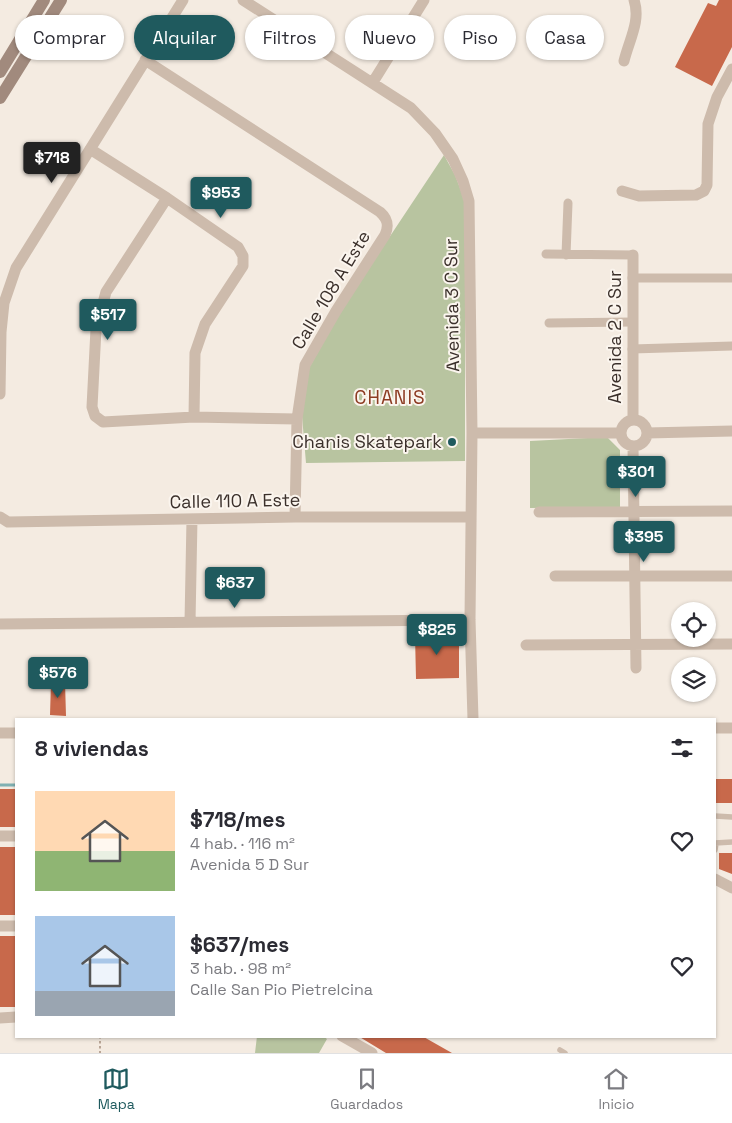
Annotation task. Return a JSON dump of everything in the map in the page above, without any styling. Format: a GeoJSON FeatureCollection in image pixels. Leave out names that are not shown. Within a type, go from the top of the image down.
{"type":"FeatureCollection","features":[{"type":"Feature","properties":{"kind":"main road"},"geometry":{"type":"LineString","coordinates":[[0,72],[44,0]]}},
{"type":"Feature","properties":{"kind":"main road"},"geometry":{"type":"LineString","coordinates":[[0,98],[62,0]]}},
{"type":"Feature","properties":{"kind":"street"},"geometry":{"type":"LineString","coordinates":[[174,15],[183,0]]}},
{"type":"Feature","properties":{"kind":"street","name":"Avenida 3 C Sur"},"geometry":{"type":"LineString","coordinates":[[243,0],[374,82],[411,108],[435,133],[453,159],[465,187],[469,201],[472,433],[470,620],[473,718]]}},
{"type":"Feature","properties":{"kind":"street"},"geometry":{"type":"LineString","coordinates":[[374,82],[424,0]]}},
{"type":"Feature","properties":{"kind":"street"},"geometry":{"type":"LineString","coordinates":[[624,60],[636,26],[637,8],[634,0]]}},
{"type":"Feature","properties":{"kind":"street"},"geometry":{"type":"LineString","coordinates":[[0,394],[1,332],[4,303],[16,268],[145,60]]}},
{"type":"Feature","properties":{"kind":"street","name":"Calle 108 A Este"},"geometry":{"type":"LineString","coordinates":[[145,60],[380,212],[387,220],[385,235],[336,311],[305,365],[297,419],[296,518]]}},
{"type":"Feature","properties":{"kind":"street"},"geometry":{"type":"LineString","coordinates":[[622,191],[639,196],[696,195],[704,191],[707,184],[708,124],[717,97],[732,69]]}},
{"type":"Feature","properties":{"kind":"street"},"geometry":{"type":"LineString","coordinates":[[90,149],[167,198],[238,247],[241,251],[244,261],[243,266],[206,324],[195,353],[194,417]]}},
{"type":"Feature","properties":{"kind":"street"},"geometry":{"type":"LineString","coordinates":[[167,198],[106,292],[96,328],[92,407],[95,416],[103,422],[194,417],[297,419]]}},
{"type":"Feature","properties":{"kind":"street"},"geometry":{"type":"LineString","coordinates":[[566,255],[568,203]]}},
{"type":"Feature","properties":{"kind":"street"},"geometry":{"type":"LineString","coordinates":[[546,254],[633,255]]}},
{"type":"Feature","properties":{"kind":"street","name":"Avenida 2 C Sur"},"geometry":{"type":"LineString","coordinates":[[632,420],[633,255]]}},
{"type":"Feature","properties":{"kind":"street"},"geometry":{"type":"LineString","coordinates":[[632,278],[732,278]]}},
{"type":"Feature","properties":{"kind":"street"},"geometry":{"type":"LineString","coordinates":[[549,323],[632,322]]}},
{"type":"Feature","properties":{"kind":"street"},"geometry":{"type":"LineString","coordinates":[[632,349],[732,346]]}},
{"type":"Feature","properties":{"kind":"street"},"geometry":{"type":"LineString","coordinates":[[632,420],[644,424],[647,432],[644,440],[633,446],[624,441],[621,433],[626,423],[632,420]]}},
{"type":"Feature","properties":{"kind":"street"},"geometry":{"type":"LineString","coordinates":[[647,432],[732,431]]}},
{"type":"Feature","properties":{"kind":"street"},"geometry":{"type":"LineString","coordinates":[[472,433],[621,433]]}},
{"type":"Feature","properties":{"kind":"street"},"geometry":{"type":"LineString","coordinates":[[633,446],[636,668]]}},
{"type":"Feature","properties":{"kind":"street"},"geometry":{"type":"LineString","coordinates":[[539,512],[732,511]]}},
{"type":"Feature","properties":{"kind":"street","name":"Calle 110 A Este"},"geometry":{"type":"LineString","coordinates":[[0,517],[8,522],[296,518],[471,518]]}},
{"type":"Feature","properties":{"kind":"street"},"geometry":{"type":"LineString","coordinates":[[190,622],[192,519]]}},
{"type":"Feature","properties":{"kind":"street"},"geometry":{"type":"LineString","coordinates":[[555,576],[732,576]]}},
{"type":"Feature","properties":{"kind":"street"},"geometry":{"type":"LineString","coordinates":[[0,624],[470,620]]}},
{"type":"Feature","properties":{"kind":"street"},"geometry":{"type":"LineString","coordinates":[[526,645],[732,644]]}},
{"type":"Feature","properties":{"kind":"street"},"geometry":{"type":"LineString","coordinates":[[716,728],[732,728]]}},
{"type":"Feature","properties":{"kind":"street"},"geometry":{"type":"LineString","coordinates":[[0,733],[15,733]]}},
{"type":"Feature","properties":{"kind":"street"},"geometry":{"type":"LineString","coordinates":[[0,836],[15,836]]}},
{"type":"Feature","properties":{"kind":"street"},"geometry":{"type":"LineString","coordinates":[[716,880],[732,888]]}},
{"type":"Feature","properties":{"kind":"street"},"geometry":{"type":"LineString","coordinates":[[0,926],[15,926]]}},
{"type":"Feature","properties":{"kind":"street"},"geometry":{"type":"LineString","coordinates":[[0,1018],[15,1017]]}},
{"type":"Feature","properties":{"kind":"street"},"geometry":{"type":"LineString","coordinates":[[346,1038],[372,1053]]}},
{"type":"Feature","properties":{"kind":"lane"},"geometry":{"type":"LineString","coordinates":[[716,816],[732,817]]}},
{"type":"Feature","properties":{"kind":"lane"},"geometry":{"type":"LineString","coordinates":[[716,843],[732,842]]}},
{"type":"Feature","properties":{"kind":"path"},"geometry":{"type":"LineString","coordinates":[[100,1038],[100,1053]]}},
{"type":"Feature","properties":{"kind":"green space"},"geometry":{"type":"Polygon","coordinates":[[[444,155],[455,175],[465,201],[465,461],[306,463],[302,416],[309,368],[343,307],[444,155]]]}},
{"type":"Feature","properties":{"kind":"green space"},"geometry":{"type":"Polygon","coordinates":[[[607,437],[620,450],[620,507],[530,508],[530,441],[607,437]]]}},
{"type":"Feature","properties":{"kind":"green space"},"geometry":{"type":"Polygon","coordinates":[[[257,1038],[327,1039],[319,1053],[255,1053],[257,1038]]]}},
{"type":"Feature","properties":{"kind":"building"},"geometry":{"type":"Polygon","coordinates":[[[719,0],[732,0],[732,47],[712,86],[675,67],[708,3],[716,6],[719,0]]]}},
{"type":"Feature","properties":{"kind":"building"},"geometry":{"type":"Polygon","coordinates":[[[459,633],[459,678],[416,679],[415,635],[459,633]]]}},
{"type":"Feature","properties":{"kind":"building"},"geometry":{"type":"Polygon","coordinates":[[[51,682],[65,682],[66,716],[50,715],[51,682]]]}},
{"type":"Feature","properties":{"kind":"building"},"geometry":{"type":"Polygon","coordinates":[[[716,779],[732,779],[732,803],[716,803],[716,779]]]}},
{"type":"Feature","properties":{"kind":"building"},"geometry":{"type":"Polygon","coordinates":[[[0,789],[15,789],[15,827],[0,827],[0,789]]]}},
{"type":"Feature","properties":{"kind":"building"},"geometry":{"type":"Polygon","coordinates":[[[0,847],[15,847],[15,915],[0,915],[0,847]]]}},
{"type":"Feature","properties":{"kind":"building"},"geometry":{"type":"Polygon","coordinates":[[[719,853],[732,853],[732,874],[719,869],[719,853]]]}},
{"type":"Feature","properties":{"kind":"building"},"geometry":{"type":"Polygon","coordinates":[[[0,936],[15,936],[15,1007],[0,1007],[0,936]]]}},
{"type":"Feature","properties":{"kind":"building"},"geometry":{"type":"Polygon","coordinates":[[[361,1038],[426,1038],[452,1053],[386,1053],[361,1038]]]}},
{"type":"Feature","properties":{"kind":"waterway"},"geometry":{"type":"LineString","coordinates":[[0,785],[15,785]]}},
{"type":"Feature","properties":{"kind":"place","name":"Chanis Skatepark"},"geometry":{"type":"Point","coordinates":[452,442]}},
{"type":"Feature","properties":{"kind":"district","name":"CHANIS"},"geometry":{"type":"Point","coordinates":[390,397]}}]}
